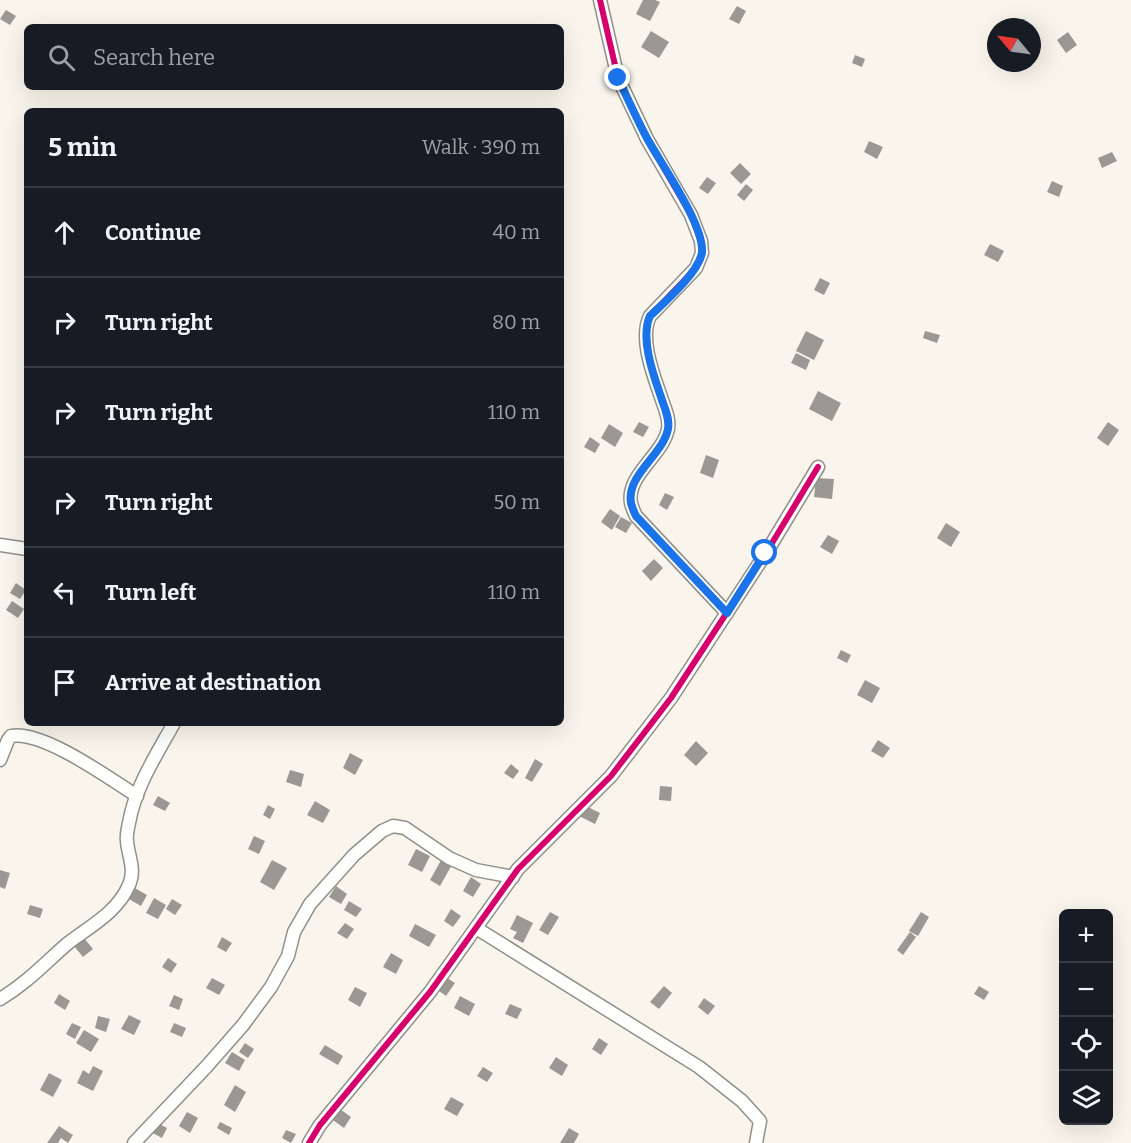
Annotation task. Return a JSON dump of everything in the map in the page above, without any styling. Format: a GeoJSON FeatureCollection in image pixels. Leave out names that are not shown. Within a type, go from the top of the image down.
{"type":"FeatureCollection","features":[{"type":"Feature","properties":{"kind":"street"},"geometry":{"type":"LineString","coordinates":[[600,0],[618,78],[647,139],[691,215],[701,241],[702,253],[696,268],[650,316],[646,324],[647,347],[667,416],[668,429],[635,483],[630,502],[636,516],[727,613]]}},
{"type":"Feature","properties":{"kind":"street"},"geometry":{"type":"LineString","coordinates":[[309,1143],[327,1117],[430,992],[518,869],[611,776],[671,698],[727,613],[818,466]]}},
{"type":"Feature","properties":{"kind":"street"},"geometry":{"type":"LineString","coordinates":[[0,545],[24,549]]}},
{"type":"Feature","properties":{"kind":"street"},"geometry":{"type":"LineString","coordinates":[[0,999],[20,987],[67,945],[111,912],[123,896],[130,883],[132,868],[127,840],[130,819],[141,783],[172,726]]}},
{"type":"Feature","properties":{"kind":"street"},"geometry":{"type":"LineString","coordinates":[[0,760],[11,736],[22,735],[75,756],[137,796]]}},
{"type":"Feature","properties":{"kind":"street"},"geometry":{"type":"LineString","coordinates":[[134,1143],[243,1025],[277,976],[288,956],[294,932],[310,904],[354,855],[382,831],[393,826],[405,828],[448,858],[476,870],[513,877]]}},
{"type":"Feature","properties":{"kind":"street"},"geometry":{"type":"LineString","coordinates":[[476,928],[699,1067],[742,1101],[760,1121],[756,1143]]}},
{"type":"Feature","properties":{"kind":"building"},"geometry":{"type":"Polygon","coordinates":[[[643,0],[660,2],[650,21],[636,14],[643,0]]]}},
{"type":"Feature","properties":{"kind":"building"},"geometry":{"type":"Polygon","coordinates":[[[737,6],[746,11],[739,24],[729,19],[737,6]]]}},
{"type":"Feature","properties":{"kind":"building"},"geometry":{"type":"Polygon","coordinates":[[[6,10],[16,16],[10,25],[0,19],[6,10]]]}},
{"type":"Feature","properties":{"kind":"building"},"geometry":{"type":"Polygon","coordinates":[[[651,31],[669,42],[659,58],[641,47],[651,31]]]}},
{"type":"Feature","properties":{"kind":"building"},"geometry":{"type":"Polygon","coordinates":[[[1068,32],[1077,45],[1066,53],[1057,40],[1068,32]]]}},
{"type":"Feature","properties":{"kind":"building"},"geometry":{"type":"Polygon","coordinates":[[[855,55],[865,59],[862,67],[852,63],[855,55]]]}},
{"type":"Feature","properties":{"kind":"building"},"geometry":{"type":"Polygon","coordinates":[[[869,141],[883,147],[877,159],[864,152],[869,141]]]}},
{"type":"Feature","properties":{"kind":"building"},"geometry":{"type":"Polygon","coordinates":[[[1112,152],[1117,161],[1102,168],[1098,158],[1112,152]]]}},
{"type":"Feature","properties":{"kind":"building"},"geometry":{"type":"Polygon","coordinates":[[[740,163],[751,174],[741,184],[730,173],[740,163]]]}},
{"type":"Feature","properties":{"kind":"building"},"geometry":{"type":"Polygon","coordinates":[[[707,177],[716,183],[708,194],[699,188],[707,177]]]}},
{"type":"Feature","properties":{"kind":"building"},"geometry":{"type":"Polygon","coordinates":[[[1052,181],[1063,186],[1059,197],[1047,192],[1052,181]]]}},
{"type":"Feature","properties":{"kind":"building"},"geometry":{"type":"Polygon","coordinates":[[[746,184],[753,190],[744,201],[737,195],[746,184]]]}},
{"type":"Feature","properties":{"kind":"building"},"geometry":{"type":"Polygon","coordinates":[[[990,244],[1004,251],[998,262],[984,255],[990,244]]]}},
{"type":"Feature","properties":{"kind":"building"},"geometry":{"type":"Polygon","coordinates":[[[820,278],[830,283],[824,295],[814,290],[820,278]]]}},
{"type":"Feature","properties":{"kind":"building"},"geometry":{"type":"Polygon","coordinates":[[[806,331],[824,340],[814,360],[796,351],[806,331]]]}},
{"type":"Feature","properties":{"kind":"building"},"geometry":{"type":"Polygon","coordinates":[[[925,331],[940,335],[937,343],[923,338],[925,331]]]}},
{"type":"Feature","properties":{"kind":"building"},"geometry":{"type":"Polygon","coordinates":[[[796,353],[810,360],[806,370],[791,363],[796,353]]]}},
{"type":"Feature","properties":{"kind":"building"},"geometry":{"type":"Polygon","coordinates":[[[818,391],[841,403],[832,421],[809,409],[818,391]]]}},
{"type":"Feature","properties":{"kind":"building"},"geometry":{"type":"Polygon","coordinates":[[[639,422],[649,427],[643,437],[633,432],[639,422]]]}},
{"type":"Feature","properties":{"kind":"building"},"geometry":{"type":"Polygon","coordinates":[[[1108,422],[1119,430],[1108,446],[1097,438],[1108,422]]]}},
{"type":"Feature","properties":{"kind":"building"},"geometry":{"type":"Polygon","coordinates":[[[609,424],[623,433],[615,447],[601,438],[609,424]]]}},
{"type":"Feature","properties":{"kind":"building"},"geometry":{"type":"Polygon","coordinates":[[[590,437],[600,444],[595,453],[584,447],[590,437]]]}},
{"type":"Feature","properties":{"kind":"building"},"geometry":{"type":"Polygon","coordinates":[[[706,455],[719,460],[713,478],[700,473],[706,455]]]}},
{"type":"Feature","properties":{"kind":"building"},"geometry":{"type":"Polygon","coordinates":[[[816,478],[834,479],[832,499],[814,497],[816,478]]]}},
{"type":"Feature","properties":{"kind":"building"},"geometry":{"type":"Polygon","coordinates":[[[665,493],[674,497],[667,510],[659,505],[665,493]]]}},
{"type":"Feature","properties":{"kind":"building"},"geometry":{"type":"Polygon","coordinates":[[[610,509],[620,516],[612,530],[601,522],[610,509]]]}},
{"type":"Feature","properties":{"kind":"building"},"geometry":{"type":"Polygon","coordinates":[[[621,517],[632,523],[626,533],[615,527],[621,517]]]}},
{"type":"Feature","properties":{"kind":"building"},"geometry":{"type":"Polygon","coordinates":[[[946,523],[960,532],[951,547],[937,538],[946,523]]]}},
{"type":"Feature","properties":{"kind":"building"},"geometry":{"type":"Polygon","coordinates":[[[828,535],[839,541],[832,554],[820,547],[828,535]]]}},
{"type":"Feature","properties":{"kind":"building"},"geometry":{"type":"Polygon","coordinates":[[[654,559],[663,568],[651,581],[642,571],[654,559]]]}},
{"type":"Feature","properties":{"kind":"building"},"geometry":{"type":"Polygon","coordinates":[[[16,583],[24,589],[20,599],[10,593],[16,583]]]}},
{"type":"Feature","properties":{"kind":"building"},"geometry":{"type":"Polygon","coordinates":[[[12,601],[24,609],[18,618],[6,610],[12,601]]]}},
{"type":"Feature","properties":{"kind":"building"},"geometry":{"type":"Polygon","coordinates":[[[841,650],[851,655],[847,663],[837,658],[841,650]]]}},
{"type":"Feature","properties":{"kind":"building"},"geometry":{"type":"Polygon","coordinates":[[[865,680],[880,688],[872,703],[857,695],[865,680]]]}},
{"type":"Feature","properties":{"kind":"building"},"geometry":{"type":"Polygon","coordinates":[[[878,740],[890,748],[883,758],[871,751],[878,740]]]}},
{"type":"Feature","properties":{"kind":"building"},"geometry":{"type":"Polygon","coordinates":[[[696,741],[708,753],[696,766],[684,755],[696,741]]]}},
{"type":"Feature","properties":{"kind":"building"},"geometry":{"type":"Polygon","coordinates":[[[350,753],[363,760],[355,775],[343,768],[350,753]]]}},
{"type":"Feature","properties":{"kind":"building"},"geometry":{"type":"Polygon","coordinates":[[[535,759],[543,764],[532,782],[525,778],[535,759]]]}},
{"type":"Feature","properties":{"kind":"building"},"geometry":{"type":"Polygon","coordinates":[[[511,764],[519,771],[513,779],[504,773],[511,764]]]}},
{"type":"Feature","properties":{"kind":"building"},"geometry":{"type":"Polygon","coordinates":[[[290,770],[304,774],[301,787],[286,782],[290,770]]]}},
{"type":"Feature","properties":{"kind":"building"},"geometry":{"type":"Polygon","coordinates":[[[660,786],[672,787],[671,801],[659,800],[660,786]]]}},
{"type":"Feature","properties":{"kind":"building"},"geometry":{"type":"Polygon","coordinates":[[[158,796],[170,803],[165,811],[153,805],[158,796]]]}},
{"type":"Feature","properties":{"kind":"building"},"geometry":{"type":"Polygon","coordinates":[[[315,801],[330,810],[323,823],[307,815],[315,801]]]}},
{"type":"Feature","properties":{"kind":"building"},"geometry":{"type":"Polygon","coordinates":[[[582,804],[600,813],[595,824],[577,815],[582,804]]]}},
{"type":"Feature","properties":{"kind":"building"},"geometry":{"type":"Polygon","coordinates":[[[268,805],[275,809],[270,819],[263,815],[268,805]]]}},
{"type":"Feature","properties":{"kind":"building"},"geometry":{"type":"Polygon","coordinates":[[[254,836],[265,841],[259,854],[248,849],[254,836]]]}},
{"type":"Feature","properties":{"kind":"building"},"geometry":{"type":"Polygon","coordinates":[[[416,849],[430,856],[422,872],[408,865],[416,849]]]}},
{"type":"Feature","properties":{"kind":"building"},"geometry":{"type":"Polygon","coordinates":[[[444,855],[454,861],[440,886],[430,880],[444,855]]]}},
{"type":"Feature","properties":{"kind":"building"},"geometry":{"type":"Polygon","coordinates":[[[272,860],[287,868],[274,890],[260,882],[272,860]]]}},
{"type":"Feature","properties":{"kind":"building"},"geometry":{"type":"Polygon","coordinates":[[[0,870],[10,873],[5,889],[0,887],[0,870]]]}},
{"type":"Feature","properties":{"kind":"building"},"geometry":{"type":"Polygon","coordinates":[[[471,877],[481,884],[473,897],[463,891],[471,877]]]}},
{"type":"Feature","properties":{"kind":"building"},"geometry":{"type":"Polygon","coordinates":[[[336,886],[347,894],[341,904],[329,897],[336,886]]]}},
{"type":"Feature","properties":{"kind":"building"},"geometry":{"type":"Polygon","coordinates":[[[133,887],[147,895],[141,906],[127,898],[133,887]]]}},
{"type":"Feature","properties":{"kind":"building"},"geometry":{"type":"Polygon","coordinates":[[[154,898],[166,905],[158,919],[146,913],[154,898]]]}},
{"type":"Feature","properties":{"kind":"building"},"geometry":{"type":"Polygon","coordinates":[[[172,899],[182,905],[175,915],[166,909],[172,899]]]}},
{"type":"Feature","properties":{"kind":"building"},"geometry":{"type":"Polygon","coordinates":[[[349,901],[362,909],[356,917],[344,910],[349,901]]]}},
{"type":"Feature","properties":{"kind":"building"},"geometry":{"type":"Polygon","coordinates":[[[30,905],[43,909],[40,918],[27,914],[30,905]]]}},
{"type":"Feature","properties":{"kind":"building"},"geometry":{"type":"Polygon","coordinates":[[[451,909],[461,916],[453,927],[444,921],[451,909]]]}},
{"type":"Feature","properties":{"kind":"building"},"geometry":{"type":"Polygon","coordinates":[[[550,912],[559,917],[548,935],[539,930],[550,912]]]}},
{"type":"Feature","properties":{"kind":"building"},"geometry":{"type":"Polygon","coordinates":[[[921,912],[929,917],[918,936],[909,931],[921,912]]]}},
{"type":"Feature","properties":{"kind":"building"},"geometry":{"type":"Polygon","coordinates":[[[517,915],[533,923],[523,943],[513,938],[517,932],[510,929],[517,915]]]}},
{"type":"Feature","properties":{"kind":"building"},"geometry":{"type":"Polygon","coordinates":[[[345,923],[354,929],[347,939],[337,933],[345,923]]]}},
{"type":"Feature","properties":{"kind":"building"},"geometry":{"type":"Polygon","coordinates":[[[415,924],[436,935],[429,947],[409,936],[415,924]]]}},
{"type":"Feature","properties":{"kind":"building"},"geometry":{"type":"Polygon","coordinates":[[[910,932],[916,937],[903,955],[897,950],[910,932]]]}},
{"type":"Feature","properties":{"kind":"building"},"geometry":{"type":"Polygon","coordinates":[[[222,937],[232,943],[226,952],[217,947],[222,937]]]}},
{"type":"Feature","properties":{"kind":"building"},"geometry":{"type":"Polygon","coordinates":[[[84,938],[93,949],[83,957],[74,946],[84,938]]]}},
{"type":"Feature","properties":{"kind":"building"},"geometry":{"type":"Polygon","coordinates":[[[391,953],[403,960],[396,974],[383,967],[391,953]]]}},
{"type":"Feature","properties":{"kind":"building"},"geometry":{"type":"Polygon","coordinates":[[[168,958],[177,964],[171,973],[162,967],[168,958]]]}},
{"type":"Feature","properties":{"kind":"building"},"geometry":{"type":"Polygon","coordinates":[[[444,976],[455,983],[446,996],[435,988],[444,976]]]}},
{"type":"Feature","properties":{"kind":"building"},"geometry":{"type":"Polygon","coordinates":[[[212,978],[225,985],[219,995],[206,988],[212,978]]]}},
{"type":"Feature","properties":{"kind":"building"},"geometry":{"type":"Polygon","coordinates":[[[664,986],[672,993],[659,1009],[650,1002],[664,986]]]}},
{"type":"Feature","properties":{"kind":"building"},"geometry":{"type":"Polygon","coordinates":[[[979,986],[989,992],[984,1000],[974,994],[979,986]]]}},
{"type":"Feature","properties":{"kind":"building"},"geometry":{"type":"Polygon","coordinates":[[[355,987],[367,993],[360,1007],[348,1000],[355,987]]]}},
{"type":"Feature","properties":{"kind":"building"},"geometry":{"type":"Polygon","coordinates":[[[59,994],[70,1001],[65,1010],[54,1003],[59,994]]]}},
{"type":"Feature","properties":{"kind":"building"},"geometry":{"type":"Polygon","coordinates":[[[174,995],[183,999],[179,1010],[169,1006],[174,995]]]}},
{"type":"Feature","properties":{"kind":"building"},"geometry":{"type":"Polygon","coordinates":[[[460,996],[475,1004],[469,1016],[454,1008],[460,996]]]}},
{"type":"Feature","properties":{"kind":"building"},"geometry":{"type":"Polygon","coordinates":[[[704,998],[715,1006],[708,1015],[698,1007],[704,998]]]}},
{"type":"Feature","properties":{"kind":"building"},"geometry":{"type":"Polygon","coordinates":[[[510,1004],[522,1009],[517,1019],[505,1014],[510,1004]]]}},
{"type":"Feature","properties":{"kind":"building"},"geometry":{"type":"Polygon","coordinates":[[[129,1015],[141,1021],[134,1035],[121,1029],[129,1015]]]}},
{"type":"Feature","properties":{"kind":"building"},"geometry":{"type":"Polygon","coordinates":[[[98,1016],[110,1019],[106,1032],[95,1028],[98,1016]]]}},
{"type":"Feature","properties":{"kind":"building"},"geometry":{"type":"Polygon","coordinates":[[[72,1023],[81,1027],[75,1039],[66,1034],[72,1023]]]}},
{"type":"Feature","properties":{"kind":"building"},"geometry":{"type":"Polygon","coordinates":[[[174,1023],[186,1028],[182,1037],[170,1032],[174,1023]]]}},
{"type":"Feature","properties":{"kind":"building"},"geometry":{"type":"Polygon","coordinates":[[[84,1030],[99,1039],[91,1052],[76,1043],[84,1030]]]}},
{"type":"Feature","properties":{"kind":"building"},"geometry":{"type":"Polygon","coordinates":[[[599,1038],[608,1044],[601,1055],[592,1049],[599,1038]]]}},
{"type":"Feature","properties":{"kind":"building"},"geometry":{"type":"Polygon","coordinates":[[[245,1043],[254,1049],[248,1058],[239,1052],[245,1043]]]}},
{"type":"Feature","properties":{"kind":"building"},"geometry":{"type":"Polygon","coordinates":[[[325,1045],[343,1056],[338,1065],[319,1054],[325,1045]]]}},
{"type":"Feature","properties":{"kind":"building"},"geometry":{"type":"Polygon","coordinates":[[[232,1052],[245,1060],[239,1071],[225,1063],[232,1052]]]}},
{"type":"Feature","properties":{"kind":"building"},"geometry":{"type":"Polygon","coordinates":[[[556,1057],[568,1065],[562,1076],[549,1068],[556,1057]]]}},
{"type":"Feature","properties":{"kind":"building"},"geometry":{"type":"Polygon","coordinates":[[[93,1066],[103,1071],[93,1091],[77,1083],[83,1070],[89,1074],[93,1066]]]}},
{"type":"Feature","properties":{"kind":"building"},"geometry":{"type":"Polygon","coordinates":[[[483,1067],[493,1073],[487,1082],[477,1076],[483,1067]]]}},
{"type":"Feature","properties":{"kind":"building"},"geometry":{"type":"Polygon","coordinates":[[[49,1073],[62,1080],[53,1097],[40,1090],[49,1073]]]}},
{"type":"Feature","properties":{"kind":"building"},"geometry":{"type":"Polygon","coordinates":[[[235,1085],[246,1092],[235,1112],[224,1105],[235,1085]]]}},
{"type":"Feature","properties":{"kind":"building"},"geometry":{"type":"Polygon","coordinates":[[[451,1097],[464,1104],[457,1116],[444,1109],[451,1097]]]}},
{"type":"Feature","properties":{"kind":"building"},"geometry":{"type":"Polygon","coordinates":[[[337,1107],[351,1117],[344,1128],[330,1118],[337,1107]]]}},
{"type":"Feature","properties":{"kind":"building"},"geometry":{"type":"Polygon","coordinates":[[[187,1112],[198,1118],[190,1133],[179,1126],[187,1112]]]}},
{"type":"Feature","properties":{"kind":"building"},"geometry":{"type":"Polygon","coordinates":[[[154,1121],[167,1128],[162,1138],[149,1131],[154,1121]]]}},
{"type":"Feature","properties":{"kind":"building"},"geometry":{"type":"Polygon","coordinates":[[[220,1122],[232,1128],[229,1135],[217,1128],[220,1122]]]}},
{"type":"Feature","properties":{"kind":"building"},"geometry":{"type":"Polygon","coordinates":[[[59,1126],[73,1135],[68,1143],[61,1138],[58,1143],[47,1143],[59,1126]]]}},
{"type":"Feature","properties":{"kind":"building"},"geometry":{"type":"Polygon","coordinates":[[[569,1128],[579,1134],[574,1143],[560,1143],[569,1128]]]}},
{"type":"Feature","properties":{"kind":"building"},"geometry":{"type":"Polygon","coordinates":[[[286,1130],[296,1134],[291,1143],[282,1138],[286,1130]]]}},
{"type":"Feature","properties":{"kind":"cycle path"},"geometry":{"type":"LineString","coordinates":[[600,0],[618,78],[647,139],[691,215],[701,241],[702,253],[696,268],[650,316],[647,325],[648,356],[666,413],[668,429],[659,448],[634,483],[631,503],[636,516],[727,613]]}},
{"type":"Feature","properties":{"kind":"cycle path"},"geometry":{"type":"LineString","coordinates":[[309,1143],[320,1125],[430,992],[518,869],[611,776],[671,698],[766,553],[818,467]]}},
{"type":"Feature","properties":{"kind":"route"},"geometry":{"type":"LineString","coordinates":[[618,78],[647,139],[691,215],[701,241],[702,253],[696,268],[650,316],[646,324],[647,347],[667,416],[668,429],[635,483],[630,502],[636,516],[727,613],[765,553]]}}]}
